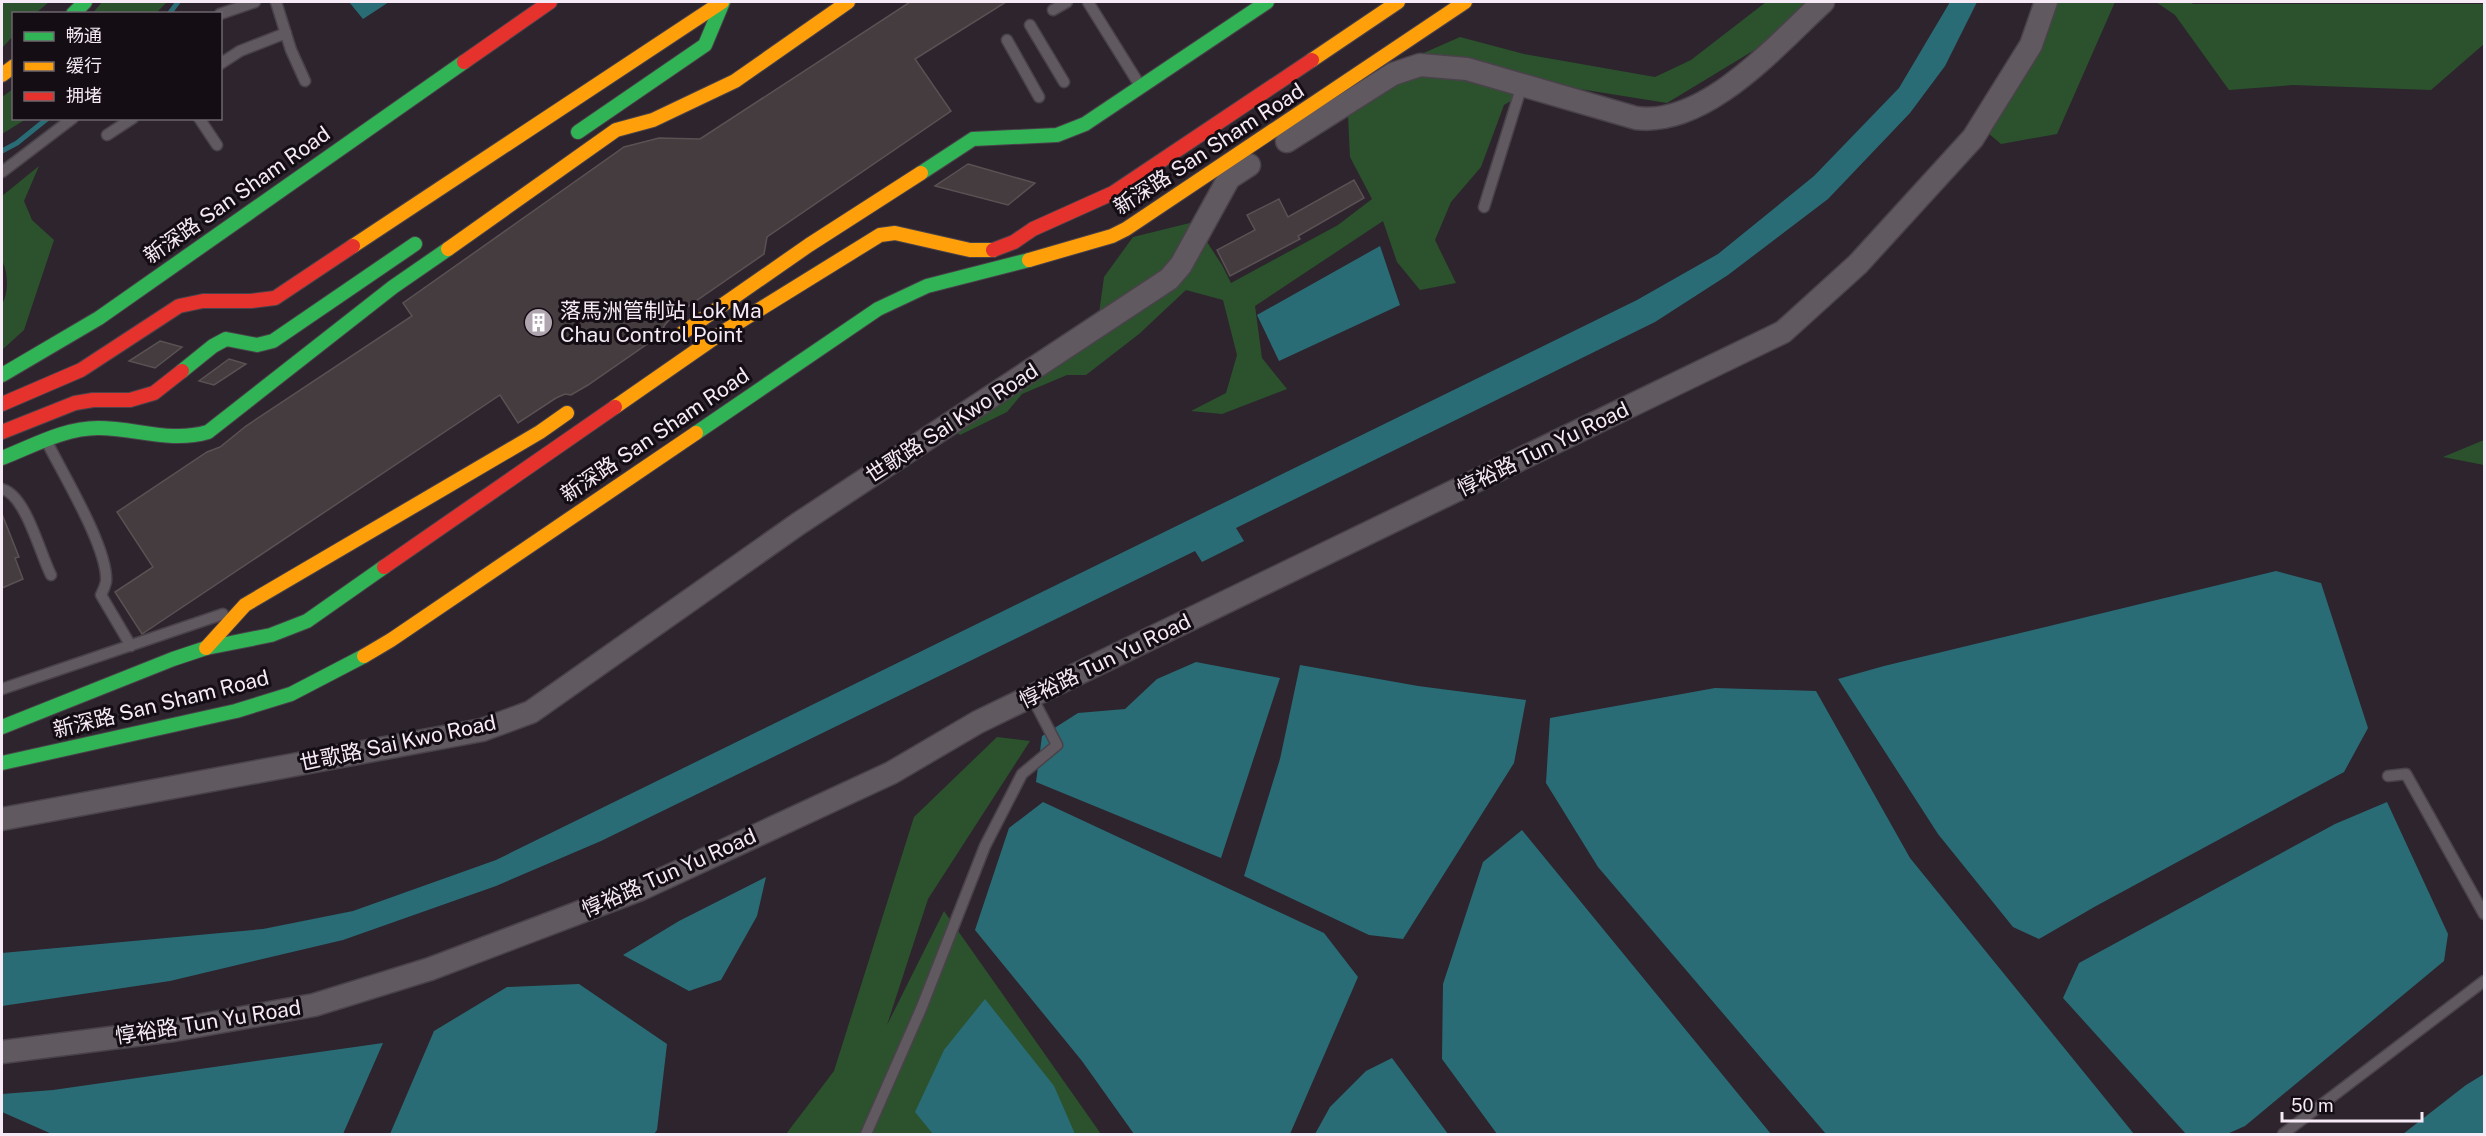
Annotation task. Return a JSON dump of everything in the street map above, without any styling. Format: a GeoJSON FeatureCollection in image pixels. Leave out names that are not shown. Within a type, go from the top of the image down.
{"type":"FeatureCollection","features":[{"type":"Feature","properties":{"kind":"main road","name":"新深路 San Sham Road"},"geometry":{"type":"LineString","coordinates":[[2,376],[109,311],[550,2]]}},
{"type":"Feature","properties":{"kind":"main road"},"geometry":{"type":"LineString","coordinates":[[568,139],[705,45],[722,2]]}},
{"type":"Feature","properties":{"kind":"main road"},"geometry":{"type":"LineString","coordinates":[[2,404],[81,370],[179,306],[196,300],[260,302],[275,298],[722,2]]}},
{"type":"Feature","properties":{"kind":"main road"},"geometry":{"type":"LineString","coordinates":[[2,458],[83,429],[108,428],[183,437],[198,436],[208,432],[393,287],[616,130],[652,120],[735,81],[848,2]]}},
{"type":"Feature","properties":{"kind":"main road"},"geometry":{"type":"LineString","coordinates":[[665,345],[809,245],[973,140],[1057,135],[1085,124],[1267,2]]}},
{"type":"Feature","properties":{"kind":"main road","name":"新深路 San Sham Road"},"geometry":{"type":"LineString","coordinates":[[2,727],[173,659],[206,648],[271,635],[307,621],[723,332],[880,235],[895,233],[970,250],[993,250],[1014,242],[1033,229],[1113,192],[1398,2]]}},
{"type":"Feature","properties":{"kind":"main road","name":"新深路 San Sham Road"},"geometry":{"type":"LineString","coordinates":[[2,763],[236,711],[291,694],[331,675],[391,640],[878,309],[927,286],[1005,267],[1112,236],[1126,229],[1465,2]]}},
{"type":"Feature","properties":{"kind":"main road"},"geometry":{"type":"LineString","coordinates":[[2,432],[75,403],[93,400],[130,400],[154,393],[213,346],[226,339],[256,345],[273,341],[430,233]]}},
{"type":"Feature","properties":{"kind":"main road","name":"新深路 San Sham Road"},"geometry":{"type":"LineString","coordinates":[[206,648],[246,605],[531,438],[579,405]]}},
{"type":"Feature","properties":{"kind":"street","name":"世歌路 Sai Kwo Road"},"geometry":{"type":"LineString","coordinates":[[2,819],[482,730],[531,712],[798,524],[1169,279],[1181,265],[1229,178],[1393,74],[1420,65],[1467,69],[1649,120],[1674,114],[1713,96],[1742,76],[1823,2]]}},
{"type":"Feature","properties":{"kind":"street","name":"惇裕路 Tun Yu Road"},"geometry":{"type":"LineString","coordinates":[[2,1052],[174,1030],[314,1005],[430,969],[641,890],[891,773],[978,722],[1783,332],[1858,264],[1973,138],[2031,45],[2046,2]]}},
{"type":"Feature","properties":{"kind":"lane"},"geometry":{"type":"LineString","coordinates":[[222,13],[255,2]]}},
{"type":"Feature","properties":{"kind":"lane"},"geometry":{"type":"LineString","coordinates":[[276,2],[305,81]]}},
{"type":"Feature","properties":{"kind":"lane"},"geometry":{"type":"LineString","coordinates":[[1053,10],[1067,2]]}},
{"type":"Feature","properties":{"kind":"lane"},"geometry":{"type":"LineString","coordinates":[[1088,2],[1141,87]]}},
{"type":"Feature","properties":{"kind":"lane"},"geometry":{"type":"LineString","coordinates":[[1030,25],[1064,82]]}},
{"type":"Feature","properties":{"kind":"lane"},"geometry":{"type":"LineString","coordinates":[[222,63],[240,51],[286,33]]}},
{"type":"Feature","properties":{"kind":"lane"},"geometry":{"type":"LineString","coordinates":[[1007,40],[1039,97]]}},
{"type":"Feature","properties":{"kind":"lane"},"geometry":{"type":"LineString","coordinates":[[1484,207],[1522,85]]}},
{"type":"Feature","properties":{"kind":"lane"},"geometry":{"type":"LineString","coordinates":[[2,171],[70,120]]}},
{"type":"Feature","properties":{"kind":"lane"},"geometry":{"type":"LineString","coordinates":[[107,135],[130,120]]}},
{"type":"Feature","properties":{"kind":"lane"},"geometry":{"type":"LineString","coordinates":[[200,120],[217,145]]}},
{"type":"Feature","properties":{"kind":"lane"},"geometry":{"type":"LineString","coordinates":[[47,441],[85,516],[105,567],[106,583],[102,595],[131,646]]}},
{"type":"Feature","properties":{"kind":"lane"},"geometry":{"type":"LineString","coordinates":[[2,489],[16,500],[28,520],[51,575]]}},
{"type":"Feature","properties":{"kind":"lane"},"geometry":{"type":"LineString","coordinates":[[2,688],[199,624],[246,605]]}},
{"type":"Feature","properties":{"kind":"lane"},"geometry":{"type":"LineString","coordinates":[[866,1134],[921,1009],[985,846],[1022,774],[1057,745],[1032,697]]}},
{"type":"Feature","properties":{"kind":"lane"},"geometry":{"type":"LineString","coordinates":[[2388,776],[2406,774],[2484,914]]}},
{"type":"Feature","properties":{"kind":"lane"},"geometry":{"type":"LineString","coordinates":[[2283,1134],[2484,981]]}},
{"type":"Feature","properties":{"kind":"green space"},"geometry":{"type":"Polygon","coordinates":[[[2,2],[49,2],[37,12],[12,12],[12,37],[2,48],[2,2]]]}},
{"type":"Feature","properties":{"kind":"green space"},"geometry":{"type":"Polygon","coordinates":[[[102,2],[167,2],[157,12],[94,12],[102,2]]]}},
{"type":"Feature","properties":{"kind":"green space"},"geometry":{"type":"Polygon","coordinates":[[[1766,2],[1808,2],[1771,40],[1667,103],[1542,83],[1504,105],[1481,167],[1451,202],[1435,240],[1456,283],[1420,290],[1397,262],[1383,221],[1255,306],[1262,358],[1287,389],[1222,414],[1191,411],[1226,393],[1237,355],[1223,300],[1186,290],[1139,334],[1086,375],[1067,375],[1022,394],[1007,412],[960,435],[945,421],[1098,321],[1104,277],[1133,237],[1194,222],[1231,283],[1338,225],[1372,199],[1350,157],[1348,115],[1396,85],[1410,59],[1460,37],[1524,54],[1655,77],[1691,60],[1766,2]]]}},
{"type":"Feature","properties":{"kind":"green space"},"geometry":{"type":"Polygon","coordinates":[[[2037,2],[2115,2],[2057,134],[2001,144],[1981,127],[2016,85],[2037,2]]]}},
{"type":"Feature","properties":{"kind":"green space"},"geometry":{"type":"Polygon","coordinates":[[[2156,2],[2484,4],[2484,44],[2431,90],[2293,85],[2229,90],[2175,15],[2156,2]]]}},
{"type":"Feature","properties":{"kind":"green space"},"geometry":{"type":"Polygon","coordinates":[[[12,90],[12,120],[24,120],[2,134],[2,97],[12,90]]]}},
{"type":"Feature","properties":{"kind":"green space"},"geometry":{"type":"Polygon","coordinates":[[[39,166],[24,201],[32,220],[54,240],[24,330],[2,350],[2,304],[7,282],[6,270],[2,261],[2,196],[39,166]]]}},
{"type":"Feature","properties":{"kind":"green space"},"geometry":{"type":"Polygon","coordinates":[[[2484,440],[2484,465],[2443,457],[2484,440]]]}},
{"type":"Feature","properties":{"kind":"green space"},"geometry":{"type":"Polygon","coordinates":[[[997,737],[1030,741],[928,899],[887,1025],[944,911],[1101,1134],[786,1134],[834,1071],[914,817],[997,737]]]}},
{"type":"Feature","properties":{"kind":"water"},"geometry":{"type":"Polygon","coordinates":[[[349,2],[389,2],[363,19],[349,2]]]}},
{"type":"Feature","properties":{"kind":"water"},"geometry":{"type":"Polygon","coordinates":[[[1950,2],[1977,2],[1945,66],[1910,113],[1828,199],[1728,275],[1655,322],[1236,528],[1244,541],[1202,562],[1195,551],[601,841],[496,886],[343,940],[170,981],[2,1006],[2,953],[263,929],[353,911],[496,860],[1637,300],[1718,254],[1814,176],[1899,88],[1950,2]]]}},
{"type":"Feature","properties":{"kind":"water"},"geometry":{"type":"Polygon","coordinates":[[[1380,246],[1400,305],[1279,361],[1257,315],[1380,246]]]}},
{"type":"Feature","properties":{"kind":"water"},"geometry":{"type":"Polygon","coordinates":[[[2276,571],[2321,583],[2368,728],[2344,772],[2039,939],[2013,927],[1938,834],[1838,679],[1884,666],[2276,571]]]}},
{"type":"Feature","properties":{"kind":"water"},"geometry":{"type":"Polygon","coordinates":[[[1196,662],[1280,678],[1221,858],[1036,782],[1042,736],[1078,713],[1125,709],[1157,679],[1196,662]]]}},
{"type":"Feature","properties":{"kind":"water"},"geometry":{"type":"Polygon","coordinates":[[[1300,665],[1418,686],[1526,700],[1514,763],[1403,939],[1369,935],[1244,876],[1280,759],[1300,665]]]}},
{"type":"Feature","properties":{"kind":"water"},"geometry":{"type":"Polygon","coordinates":[[[1715,688],[1816,691],[1910,858],[2134,1134],[1826,1134],[1598,867],[1546,783],[1550,718],[1715,688]]]}},
{"type":"Feature","properties":{"kind":"water"},"geometry":{"type":"Polygon","coordinates":[[[1043,802],[1324,933],[1358,977],[1290,1134],[1134,1134],[1082,1061],[975,930],[1009,828],[1043,802]]]}},
{"type":"Feature","properties":{"kind":"water"},"geometry":{"type":"Polygon","coordinates":[[[2387,802],[2448,934],[2444,961],[2245,1126],[2227,1134],[2186,1134],[2063,998],[2079,963],[2335,824],[2387,802]]]}},
{"type":"Feature","properties":{"kind":"water"},"geometry":{"type":"Polygon","coordinates":[[[1522,830],[1771,1134],[1497,1134],[1442,1059],[1443,984],[1483,862],[1522,830]]]}},
{"type":"Feature","properties":{"kind":"water"},"geometry":{"type":"Polygon","coordinates":[[[766,877],[757,916],[721,980],[689,991],[623,955],[679,921],[766,877]]]}},
{"type":"Feature","properties":{"kind":"water"},"geometry":{"type":"Polygon","coordinates":[[[579,984],[667,1044],[657,1130],[654,1134],[390,1134],[434,1031],[507,987],[579,984]]]}},
{"type":"Feature","properties":{"kind":"water"},"geometry":{"type":"Polygon","coordinates":[[[985,999],[1054,1086],[1075,1134],[933,1134],[915,1112],[944,1050],[985,999]]]}},
{"type":"Feature","properties":{"kind":"water"},"geometry":{"type":"Polygon","coordinates":[[[383,1043],[343,1134],[52,1134],[2,1112],[2,1094],[53,1090],[383,1043]]]}},
{"type":"Feature","properties":{"kind":"water"},"geometry":{"type":"Polygon","coordinates":[[[1392,1058],[1448,1134],[1315,1134],[1330,1107],[1366,1071],[1392,1058]]]}},
{"type":"Feature","properties":{"kind":"water"},"geometry":{"type":"Polygon","coordinates":[[[2484,1074],[2484,1134],[2403,1134],[2466,1085],[2484,1074]]]}},
{"type":"Feature","properties":{"kind":"building","name":"落馬洲管制站 Lok Ma Chau Control Point"},"geometry":{"type":"Polygon","coordinates":[[[910,2],[1006,2],[915,59],[951,111],[767,237],[764,254],[670,319],[664,326],[663,333],[588,385],[571,395],[565,394],[556,398],[518,423],[500,395],[142,634],[115,592],[153,567],[117,512],[207,452],[220,447],[246,426],[412,316],[403,303],[624,147],[659,138],[700,139],[910,2]]]}},
{"type":"Feature","properties":{"kind":"building"},"geometry":{"type":"Polygon","coordinates":[[[968,164],[1035,183],[1008,205],[935,186],[968,164]]]}},
{"type":"Feature","properties":{"kind":"building"},"geometry":{"type":"Polygon","coordinates":[[[1354,180],[1364,198],[1298,236],[1300,239],[1230,276],[1217,250],[1255,230],[1247,215],[1279,199],[1288,217],[1354,180]]]}},
{"type":"Feature","properties":{"kind":"building"},"geometry":{"type":"Polygon","coordinates":[[[160,341],[182,347],[155,368],[129,361],[160,341]]]}},
{"type":"Feature","properties":{"kind":"building"},"geometry":{"type":"Polygon","coordinates":[[[229,359],[246,364],[214,385],[199,381],[229,359]]]}},
{"type":"Feature","properties":{"kind":"building"},"geometry":{"type":"Polygon","coordinates":[[[2,514],[19,557],[15,558],[23,579],[2,588],[2,514]]]}},
{"type":"Feature","properties":{"kind":"waterway"},"geometry":{"type":"LineString","coordinates":[[170,12],[178,2]]}},
{"type":"Feature","properties":{"kind":"waterway"},"geometry":{"type":"LineString","coordinates":[[2,151],[17,143],[46,120]]}},
{"type":"Feature","properties":{"kind":"traffic: fast"},"geometry":{"type":"LineString","coordinates":[[75,12],[85,2]]}},
{"type":"Feature","properties":{"kind":"traffic: fast"},"geometry":{"type":"LineString","coordinates":[[578,132],[705,45],[723,2]]}},
{"type":"Feature","properties":{"kind":"traffic: fast"},"geometry":{"type":"LineString","coordinates":[[921,173],[973,139],[1057,135],[1085,124],[1267,2]]}},
{"type":"Feature","properties":{"kind":"traffic: fast"},"geometry":{"type":"LineString","coordinates":[[2,375],[99,318],[464,62]]}},
{"type":"Feature","properties":{"kind":"traffic: fast"},"geometry":{"type":"LineString","coordinates":[[182,371],[213,346],[226,339],[257,345],[273,341],[415,244]]}},
{"type":"Feature","properties":{"kind":"traffic: fast"},"geometry":{"type":"LineString","coordinates":[[2,458],[49,438],[85,429],[112,429],[167,436],[208,432],[393,287],[448,249]]}},
{"type":"Feature","properties":{"kind":"traffic: fast"},"geometry":{"type":"LineString","coordinates":[[696,433],[878,309],[927,286],[1029,260]]}},
{"type":"Feature","properties":{"kind":"traffic: fast"},"geometry":{"type":"LineString","coordinates":[[2,727],[173,659],[206,648],[271,635],[307,621],[384,567]]}},
{"type":"Feature","properties":{"kind":"traffic: fast"},"geometry":{"type":"LineString","coordinates":[[2,763],[236,711],[291,694],[364,656]]}},
{"type":"Feature","properties":{"kind":"traffic: slow"},"geometry":{"type":"LineString","coordinates":[[353,246],[722,2]]}},
{"type":"Feature","properties":{"kind":"traffic: slow"},"geometry":{"type":"LineString","coordinates":[[448,249],[616,130],[653,120],[735,81],[848,2]]}},
{"type":"Feature","properties":{"kind":"traffic: slow"},"geometry":{"type":"LineString","coordinates":[[1312,60],[1398,2]]}},
{"type":"Feature","properties":{"kind":"traffic: slow"},"geometry":{"type":"LineString","coordinates":[[1029,260],[1112,236],[1126,229],[1465,2]]}},
{"type":"Feature","properties":{"kind":"traffic: slow"},"geometry":{"type":"LineString","coordinates":[[2,75],[12,68]]}},
{"type":"Feature","properties":{"kind":"traffic: slow"},"geometry":{"type":"LineString","coordinates":[[681,334],[809,245],[921,173]]}},
{"type":"Feature","properties":{"kind":"traffic: slow"},"geometry":{"type":"LineString","coordinates":[[615,407],[723,332],[880,235],[895,233],[970,250],[993,250]]}},
{"type":"Feature","properties":{"kind":"traffic: slow"},"geometry":{"type":"LineString","coordinates":[[206,648],[245,605],[540,432],[567,413]]}},
{"type":"Feature","properties":{"kind":"traffic: slow"},"geometry":{"type":"LineString","coordinates":[[364,656],[696,433]]}},
{"type":"Feature","properties":{"kind":"traffic: jam"},"geometry":{"type":"LineString","coordinates":[[464,62],[550,2]]}},
{"type":"Feature","properties":{"kind":"traffic: jam"},"geometry":{"type":"LineString","coordinates":[[993,250],[1014,242],[1033,229],[1113,193],[1312,60]]}},
{"type":"Feature","properties":{"kind":"traffic: jam"},"geometry":{"type":"LineString","coordinates":[[2,404],[81,370],[179,306],[203,301],[251,301],[275,298],[353,246]]}},
{"type":"Feature","properties":{"kind":"traffic: jam"},"geometry":{"type":"LineString","coordinates":[[2,432],[75,403],[93,400],[130,400],[154,393],[182,371]]}},
{"type":"Feature","properties":{"kind":"traffic: jam"},"geometry":{"type":"LineString","coordinates":[[384,567],[615,407]]}},
{"type":"Feature","properties":{"kind":"place","name":"落馬洲管制站 Lok Ma Chau Control Point"},"geometry":{"type":"Point","coordinates":[539,323]}}]}
